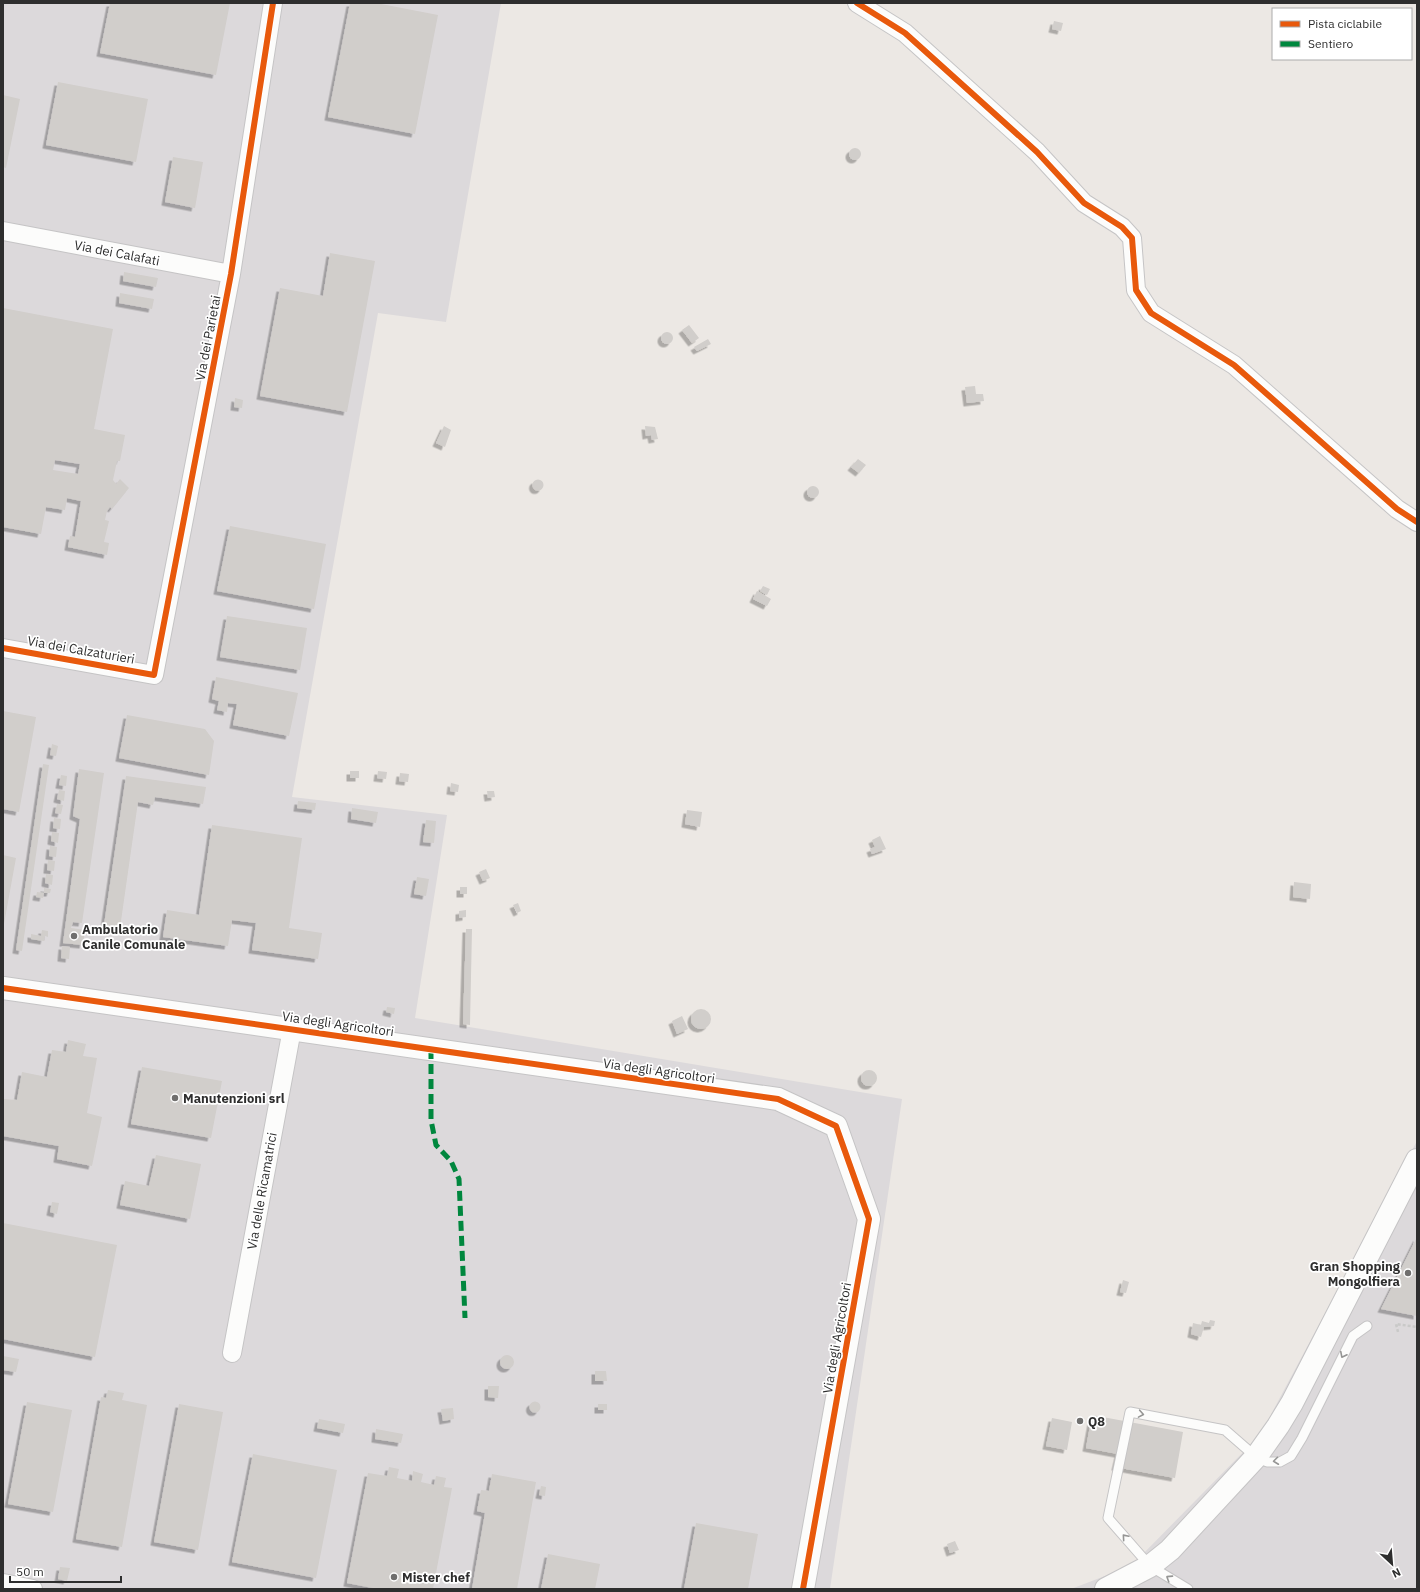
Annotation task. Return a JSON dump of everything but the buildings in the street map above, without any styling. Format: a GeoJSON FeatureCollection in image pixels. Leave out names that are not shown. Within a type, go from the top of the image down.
{"type":"FeatureCollection","features":[{"type":"Feature","properties":{"kind":"street","name":"Via dei Parietai"},"geometry":{"type":"LineString","coordinates":[[154,675],[231,274],[273,3]]}},
{"type":"Feature","properties":{"kind":"street"},"geometry":{"type":"LineString","coordinates":[[857,3],[905,33],[1037,152],[1084,203],[1122,227],[1132,238],[1136,290],[1151,313],[1234,365],[1397,509],[1417,522]]}},
{"type":"Feature","properties":{"kind":"street","name":"Via dei Calafati"},"geometry":{"type":"LineString","coordinates":[[3,231],[231,274]]}},
{"type":"Feature","properties":{"kind":"street","name":"Via dei Calzaturieri"},"geometry":{"type":"LineString","coordinates":[[3,648],[154,675]]}},
{"type":"Feature","properties":{"kind":"street","name":"Via degli Agricoltori"},"geometry":{"type":"LineString","coordinates":[[3,988],[778,1100],[836,1126],[869,1220],[803,1589]]}},
{"type":"Feature","properties":{"kind":"street","name":"Via delle Ricamatrici"},"geometry":{"type":"LineString","coordinates":[[232,1353],[292,1029]]}},
{"type":"Feature","properties":{"kind":"street"},"geometry":{"type":"LineString","coordinates":[[1106,1589],[1150,1566],[1170,1550],[1256,1457],[1292,1403],[1417,1160]]}},
{"type":"Feature","properties":{"kind":"street"},"geometry":{"type":"LineString","coordinates":[[3,1584],[33,1589]]}},
{"type":"Feature","properties":{"kind":"lane"},"geometry":{"type":"LineString","coordinates":[[1188,1589],[1150,1566],[1108,1518],[1130,1412],[1225,1430],[1256,1457],[1267,1462],[1280,1462],[1291,1456],[1302,1438],[1353,1336],[1367,1326]]}},
{"type":"Feature","properties":{"kind":"path"},"geometry":{"type":"LineString","coordinates":[[1398,1332],[1396,1324],[1417,1327]]}},
{"type":"Feature","properties":{"kind":"shaded area"},"geometry":{"type":"Polygon","coordinates":[[[3,3],[501,3],[446,322],[378,313],[292,797],[447,815],[415,1018],[902,1099],[830,1589],[3,1589],[3,3]]]}},
{"type":"Feature","properties":{"kind":"shaded area"},"geometry":{"type":"Polygon","coordinates":[[[1417,1141],[1417,1589],[1071,1589],[1118,1571],[1138,1559],[1260,1435],[1417,1141]]]}},
{"type":"Feature","properties":{"kind":"marked path"},"geometry":{"type":"LineString","coordinates":[[431,1049],[431,1120],[436,1145],[451,1161],[459,1179],[465,1318]]}},
{"type":"Feature","properties":{"kind":"cycle path"},"geometry":{"type":"LineString","coordinates":[[3,648],[154,675],[231,274],[273,3]]}},
{"type":"Feature","properties":{"kind":"cycle path"},"geometry":{"type":"LineString","coordinates":[[857,3],[905,33],[1037,152],[1084,203],[1122,227],[1132,238],[1136,290],[1151,313],[1234,365],[1397,509],[1417,522]]}},
{"type":"Feature","properties":{"kind":"cycle path"},"geometry":{"type":"LineString","coordinates":[[3,988],[778,1099],[836,1126],[869,1219],[803,1589]]}},
{"type":"Feature","properties":{"kind":"place","name":"Ambulatorio Canile Comunale"},"geometry":{"type":"Point","coordinates":[74,936]}},
{"type":"Feature","properties":{"kind":"place","name":"Manutenzioni srl"},"geometry":{"type":"Point","coordinates":[175,1098]}},
{"type":"Feature","properties":{"kind":"place","name":"Gran Shopping Mongolfiera"},"geometry":{"type":"Point","coordinates":[1408,1273]}},
{"type":"Feature","properties":{"kind":"place","name":"Q8"},"geometry":{"type":"Point","coordinates":[1080,1421]}},
{"type":"Feature","properties":{"kind":"place","name":"Mister chef"},"geometry":{"type":"Point","coordinates":[394,1577]}}]}
